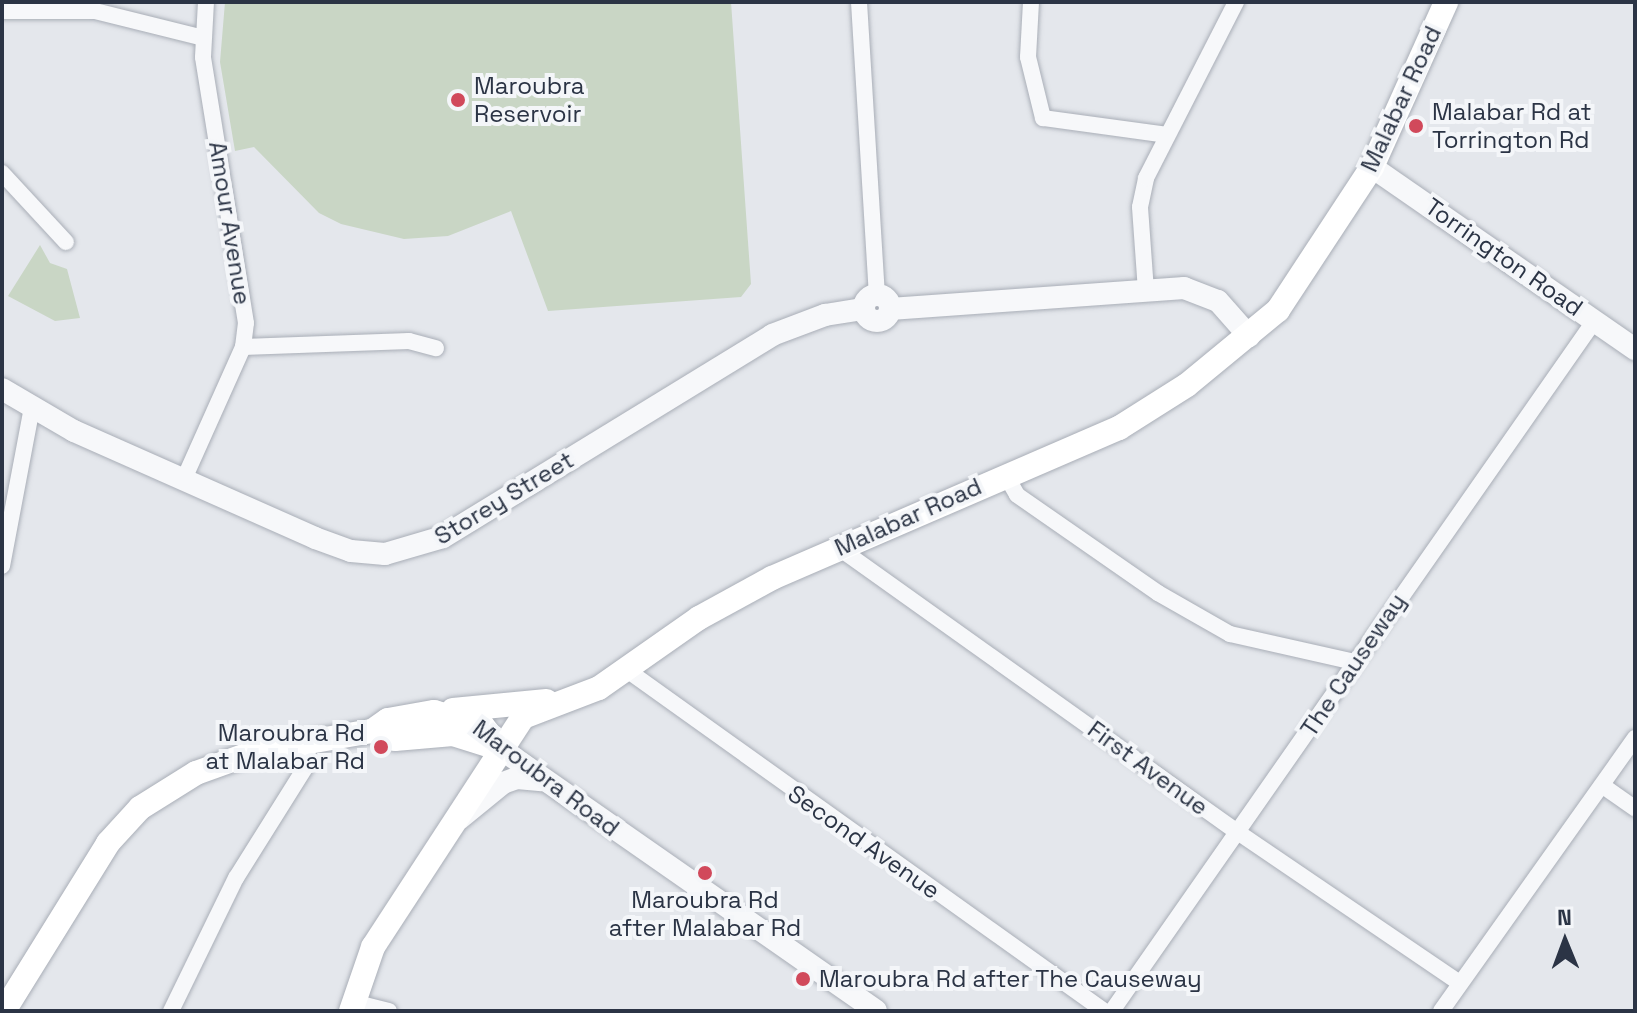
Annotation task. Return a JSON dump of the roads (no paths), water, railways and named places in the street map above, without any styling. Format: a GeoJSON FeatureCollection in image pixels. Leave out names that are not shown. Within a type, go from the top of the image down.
{"type":"FeatureCollection","features":[{"type":"Feature","properties":{"kind":"main road","name":"Malabar Road"},"geometry":{"type":"LineString","coordinates":[[352,1006],[373,947],[523,717],[562,706],[627,670],[736,596],[1005,474],[1130,422],[1249,336],[1294,292],[1372,167],[1446,2]]}},
{"type":"Feature","properties":{"kind":"main road"},"geometry":{"type":"LineString","coordinates":[[434,712],[536,700],[562,706]]}},
{"type":"Feature","properties":{"kind":"main road","name":"Maroubra Road"},"geometry":{"type":"LineString","coordinates":[[8,1010],[108,843],[140,808],[220,762],[308,739],[372,731],[388,720],[434,712],[482,725],[501,749]]}},
{"type":"Feature","properties":{"kind":"main road"},"geometry":{"type":"LineString","coordinates":[[372,731],[395,739],[453,734],[501,749]]}},
{"type":"Feature","properties":{"kind":"street","name":"Amour Avenue"},"geometry":{"type":"LineString","coordinates":[[184,479],[243,347],[245,298],[203,38],[206,2]]}},
{"type":"Feature","properties":{"kind":"street"},"geometry":{"type":"LineString","coordinates":[[859,2],[877,304]]}},
{"type":"Feature","properties":{"kind":"street"},"geometry":{"type":"LineString","coordinates":[[1031,2],[1028,57],[1038,124],[1167,135]]}},
{"type":"Feature","properties":{"kind":"street"},"geometry":{"type":"LineString","coordinates":[[1146,291],[1141,194],[1167,135],[1236,2]]}},
{"type":"Feature","properties":{"kind":"street"},"geometry":{"type":"LineString","coordinates":[[2,11],[83,10],[203,38]]}},
{"type":"Feature","properties":{"kind":"street","name":"Torrington Road"},"geometry":{"type":"LineString","coordinates":[[1372,167],[1635,349]]}},
{"type":"Feature","properties":{"kind":"street"},"geometry":{"type":"LineString","coordinates":[[2,173],[66,242]]}},
{"type":"Feature","properties":{"kind":"street","name":"Storey Street"},"geometry":{"type":"LineString","coordinates":[[2,389],[32,407],[184,479],[342,548],[398,552],[443,537],[772,335],[825,315],[877,304],[1201,291],[1226,308],[1249,336]]}},
{"type":"Feature","properties":{"kind":"street","name":"The Causeway"},"geometry":{"type":"LineString","coordinates":[[1112,1011],[1595,320]]}},
{"type":"Feature","properties":{"kind":"street"},"geometry":{"type":"LineString","coordinates":[[243,347],[409,341],[436,348]]}},
{"type":"Feature","properties":{"kind":"street"},"geometry":{"type":"LineString","coordinates":[[2,566],[10,473],[32,407]]}},
{"type":"Feature","properties":{"kind":"street"},"geometry":{"type":"LineString","coordinates":[[1005,474],[1017,495],[1158,593],[1230,634],[1354,662]]}},
{"type":"Feature","properties":{"kind":"street","name":"First Avenue"},"geometry":{"type":"LineString","coordinates":[[839,548],[1239,833],[1460,983]]}},
{"type":"Feature","properties":{"kind":"street","name":"Second Avenue"},"geometry":{"type":"LineString","coordinates":[[627,670],[1104,1011]]}},
{"type":"Feature","properties":{"kind":"street"},"geometry":{"type":"LineString","coordinates":[[1441,1011],[1635,738]]}},
{"type":"Feature","properties":{"kind":"street"},"geometry":{"type":"LineString","coordinates":[[171,1011],[236,878],[307,765],[308,739]]}},
{"type":"Feature","properties":{"kind":"street","name":"Maroubra Road"},"geometry":{"type":"LineString","coordinates":[[501,749],[876,1011]]}},
{"type":"Feature","properties":{"kind":"street"},"geometry":{"type":"LineString","coordinates":[[454,822],[503,783],[517,778],[543,780]]}},
{"type":"Feature","properties":{"kind":"street"},"geometry":{"type":"LineString","coordinates":[[1603,786],[1635,808]]}},
{"type":"Feature","properties":{"kind":"street"},"geometry":{"type":"LineString","coordinates":[[352,1006],[389,1011]]}},
{"type":"Feature","properties":{"kind":"place","name":"Maroubra Reservoir"},"geometry":{"type":"Point","coordinates":[458,100]}},
{"type":"Feature","properties":{"kind":"place","name":"Malabar Rd at Torrington Rd"},"geometry":{"type":"Point","coordinates":[1416,126]}},
{"type":"Feature","properties":{"kind":"place","name":"Maroubra Rd at Malabar Rd"},"geometry":{"type":"Point","coordinates":[381,747]}},
{"type":"Feature","properties":{"kind":"place","name":"Maroubra Rd after Malabar Rd"},"geometry":{"type":"Point","coordinates":[705,873]}},
{"type":"Feature","properties":{"kind":"place","name":"Maroubra Rd after The Causeway"},"geometry":{"type":"Point","coordinates":[803,979]}}]}
